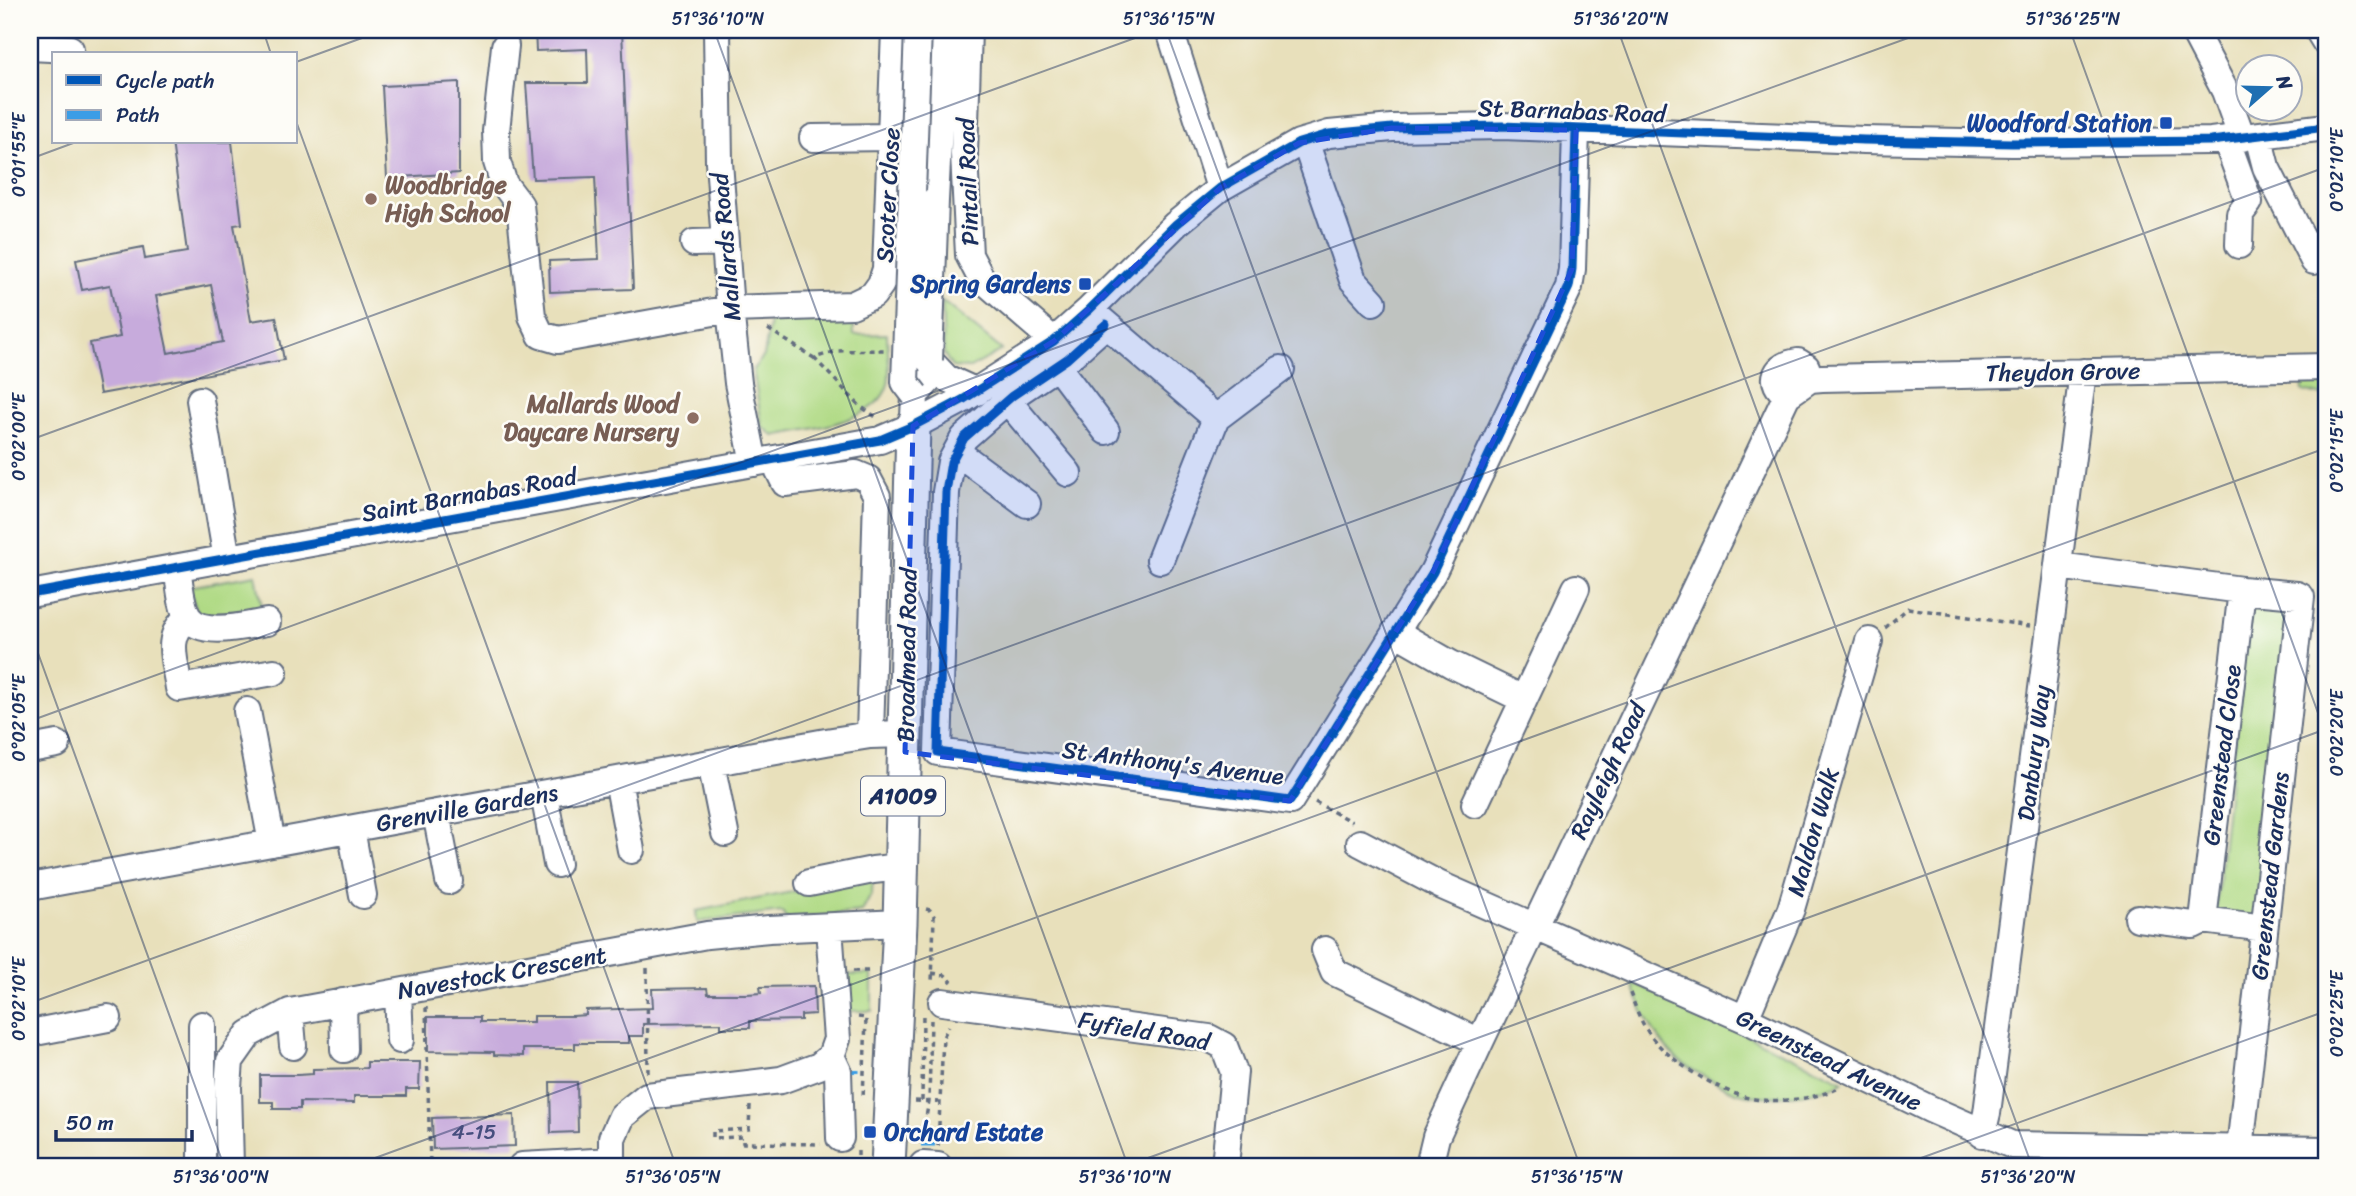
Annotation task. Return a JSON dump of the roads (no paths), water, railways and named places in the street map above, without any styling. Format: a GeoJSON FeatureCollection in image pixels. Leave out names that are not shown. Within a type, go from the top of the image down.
{"type":"FeatureCollection","features":[{"type":"Feature","properties":{"kind":"main road","name":"Broadmead Road"},"geometry":{"type":"LineString","coordinates":[[888,1166],[900,923],[914,411]]}},
{"type":"Feature","properties":{"kind":"street","name":"Mallards Road"},"geometry":{"type":"LineString","coordinates":[[717,30],[710,96],[719,162],[725,242],[738,309],[738,383],[765,461]]}},
{"type":"Feature","properties":{"kind":"street","name":"Scoter Close"},"geometry":{"type":"LineString","coordinates":[[505,46],[496,131],[497,162],[504,184],[520,205],[532,316],[541,335],[558,340],[738,309],[852,305],[873,295],[881,284],[886,269],[895,30]]}},
{"type":"Feature","properties":{"kind":"street","name":"Broadmead Road"},"geometry":{"type":"LineString","coordinates":[[914,411],[905,382],[918,30]]}},
{"type":"Feature","properties":{"kind":"street","name":"Broadmead Road"},"geometry":{"type":"LineString","coordinates":[[914,411],[929,380],[944,30]]}},
{"type":"Feature","properties":{"kind":"street","name":"Pintail Road"},"geometry":{"type":"LineString","coordinates":[[968,30],[964,155],[969,255],[981,278],[1056,353],[1107,431]]}},
{"type":"Feature","properties":{"kind":"street"},"geometry":{"type":"LineString","coordinates":[[2193,30],[2225,90],[2242,138],[2249,202],[2240,214],[2239,245]]}},
{"type":"Feature","properties":{"kind":"street"},"geometry":{"type":"LineString","coordinates":[[2318,30],[2326,43]]}},
{"type":"Feature","properties":{"kind":"street"},"geometry":{"type":"LineString","coordinates":[[1176,32],[1220,188]]}},
{"type":"Feature","properties":{"kind":"street"},"geometry":{"type":"LineString","coordinates":[[30,47],[70,49]]}},
{"type":"Feature","properties":{"kind":"street","name":"St Barnabas Road"},"geometry":{"type":"LineString","coordinates":[[914,411],[977,392],[1056,353],[1097,317],[1176,223],[1220,188],[1259,163],[1305,141],[1329,134],[1392,128],[1502,126],[2012,143],[2242,138],[2326,127]]}},
{"type":"Feature","properties":{"kind":"street","name":"St Anthony's Avenue"},"geometry":{"type":"LineString","coordinates":[[905,743],[939,752],[1290,801],[1433,572],[1569,287],[1572,269],[1576,130]]}},
{"type":"Feature","properties":{"kind":"street"},"geometry":{"type":"LineString","coordinates":[[813,138],[891,136]]}},
{"type":"Feature","properties":{"kind":"street"},"geometry":{"type":"LineString","coordinates":[[2242,138],[2266,167],[2314,261]]}},
{"type":"Feature","properties":{"kind":"street"},"geometry":{"type":"LineString","coordinates":[[1305,141],[1353,280],[1373,302]]}},
{"type":"Feature","properties":{"kind":"street"},"geometry":{"type":"LineString","coordinates":[[694,243],[725,242]]}},
{"type":"Feature","properties":{"kind":"street"},"geometry":{"type":"LineString","coordinates":[[1097,317],[1216,418]]}},
{"type":"Feature","properties":{"kind":"street"},"geometry":{"type":"LineString","coordinates":[[939,752],[946,492],[951,462],[964,438],[1056,353]]}},
{"type":"Feature","properties":{"kind":"street"},"geometry":{"type":"LineString","coordinates":[[929,360],[946,378],[977,392]]}},
{"type":"Feature","properties":{"kind":"street","name":"Theydon Grove"},"geometry":{"type":"LineString","coordinates":[[1800,386],[2083,372],[2326,367]]}},
{"type":"Feature","properties":{"kind":"street"},"geometry":{"type":"LineString","coordinates":[[1160,560],[1216,418],[1281,369]]}},
{"type":"Feature","properties":{"kind":"street","name":"Danbury Way"},"geometry":{"type":"LineString","coordinates":[[1982,1134],[1987,1113],[2083,372]]}},
{"type":"Feature","properties":{"kind":"street","name":"Rayleigh Road"},"geometry":{"type":"LineString","coordinates":[[1429,1166],[1436,1137],[1535,925],[1800,386]]}},
{"type":"Feature","properties":{"kind":"street"},"geometry":{"type":"LineString","coordinates":[[200,400],[227,559]]}},
{"type":"Feature","properties":{"kind":"street"},"geometry":{"type":"LineString","coordinates":[[1007,400],[1068,473]]}},
{"type":"Feature","properties":{"kind":"street","name":"Saint Barnabas Road"},"geometry":{"type":"LineString","coordinates":[[30,594],[880,440],[914,411]]}},
{"type":"Feature","properties":{"kind":"street"},"geometry":{"type":"LineString","coordinates":[[957,452],[1027,504]]}},
{"type":"Feature","properties":{"kind":"street","name":"Broadmead Road"},"geometry":{"type":"LineString","coordinates":[[765,461],[779,471],[785,483],[856,474],[868,479],[877,496],[870,735]]}},
{"type":"Feature","properties":{"kind":"street","name":"Greenstead Gardens"},"geometry":{"type":"LineString","coordinates":[[2058,566],[2242,590],[2297,594],[2301,597],[2240,1149]]}},
{"type":"Feature","properties":{"kind":"street"},"geometry":{"type":"LineString","coordinates":[[177,568],[188,617],[203,628],[223,629],[267,622]]}},
{"type":"Feature","properties":{"kind":"street"},"geometry":{"type":"LineString","coordinates":[[1475,803],[1576,588]]}},
{"type":"Feature","properties":{"kind":"street","name":"Greenstead Close"},"geometry":{"type":"LineString","coordinates":[[2203,920],[2242,590]]}},
{"type":"Feature","properties":{"kind":"street"},"geometry":{"type":"LineString","coordinates":[[188,617],[178,625],[173,636],[180,688],[274,672]]}},
{"type":"Feature","properties":{"kind":"street"},"geometry":{"type":"LineString","coordinates":[[1395,632],[1451,664],[1523,699]]}},
{"type":"Feature","properties":{"kind":"street","name":"Maldon Walk"},"geometry":{"type":"LineString","coordinates":[[1745,1018],[1791,909],[1869,641]]}},
{"type":"Feature","properties":{"kind":"street"},"geometry":{"type":"LineString","coordinates":[[247,711],[272,843]]}},
{"type":"Feature","properties":{"kind":"street","name":"Grenville Gardens"},"geometry":{"type":"LineString","coordinates":[[30,887],[870,735],[905,743]]}},
{"type":"Feature","properties":{"kind":"street"},"geometry":{"type":"LineString","coordinates":[[30,749],[57,744]]}},
{"type":"Feature","properties":{"kind":"street"},"geometry":{"type":"LineString","coordinates":[[711,764],[725,833]]}},
{"type":"Feature","properties":{"kind":"street"},"geometry":{"type":"LineString","coordinates":[[618,780],[631,850]]}},
{"type":"Feature","properties":{"kind":"street"},"geometry":{"type":"LineString","coordinates":[[544,794],[557,864]]}},
{"type":"Feature","properties":{"kind":"street"},"geometry":{"type":"LineString","coordinates":[[436,813],[449,881]]}},
{"type":"Feature","properties":{"kind":"street"},"geometry":{"type":"LineString","coordinates":[[351,829],[363,895]]}},
{"type":"Feature","properties":{"kind":"street","name":"Greenstead Avenue"},"geometry":{"type":"LineString","coordinates":[[1360,844],[1440,884],[1745,1018],[1982,1134],[2010,1156],[2240,1149],[2326,1150]]}},
{"type":"Feature","properties":{"kind":"street"},"geometry":{"type":"LineString","coordinates":[[809,883],[901,867]]}},
{"type":"Feature","properties":{"kind":"street"},"geometry":{"type":"LineString","coordinates":[[2138,918],[2193,925],[2203,920],[2264,928]]}},
{"type":"Feature","properties":{"kind":"street","name":"Navestock Crescent"},"geometry":{"type":"LineString","coordinates":[[230,1166],[230,1061],[249,1034],[290,1012],[707,936],[769,929],[900,923]]}},
{"type":"Feature","properties":{"kind":"street"},"geometry":{"type":"LineString","coordinates":[[522,1166],[612,1163],[612,1138],[622,1116],[649,1096],[781,1080],[819,1066],[831,1056],[837,1040],[829,927]]}},
{"type":"Feature","properties":{"kind":"street"},"geometry":{"type":"LineString","coordinates":[[1325,950],[1334,972],[1480,1042]]}},
{"type":"Feature","properties":{"kind":"street"},"geometry":{"type":"LineString","coordinates":[[398,992],[400,1040]]}},
{"type":"Feature","properties":{"kind":"street"},"geometry":{"type":"LineString","coordinates":[[343,1002],[344,1049]]}},
{"type":"Feature","properties":{"kind":"street","name":"Fyfield Road"},"geometry":{"type":"LineString","coordinates":[[949,1002],[1209,1038],[1224,1046],[1234,1072],[1225,1166]]}},
{"type":"Feature","properties":{"kind":"street"},"geometry":{"type":"LineString","coordinates":[[290,1012],[293,1046]]}},
{"type":"Feature","properties":{"kind":"street"},"geometry":{"type":"LineString","coordinates":[[30,1032],[108,1018]]}},
{"type":"Feature","properties":{"kind":"street"},"geometry":{"type":"LineString","coordinates":[[202,1025],[202,1166]]}},
{"type":"Feature","properties":{"kind":"street"},"geometry":{"type":"LineString","coordinates":[[830,1141],[838,1071],[831,1056]]}},
{"type":"Feature","properties":{"kind":"place","name":"Woodford Station"},"geometry":{"type":"Point","coordinates":[2166,123]}},
{"type":"Feature","properties":{"kind":"place","name":"Woodbridge High School"},"geometry":{"type":"Point","coordinates":[371,199]}},
{"type":"Feature","properties":{"kind":"place","name":"Spring Gardens"},"geometry":{"type":"Point","coordinates":[1085,284]}},
{"type":"Feature","properties":{"kind":"place","name":"Mallards Wood Daycare Nursery"},"geometry":{"type":"Point","coordinates":[693,418]}},
{"type":"Feature","properties":{"kind":"place","name":"Orchard Estate"},"geometry":{"type":"Point","coordinates":[870,1132]}}]}
